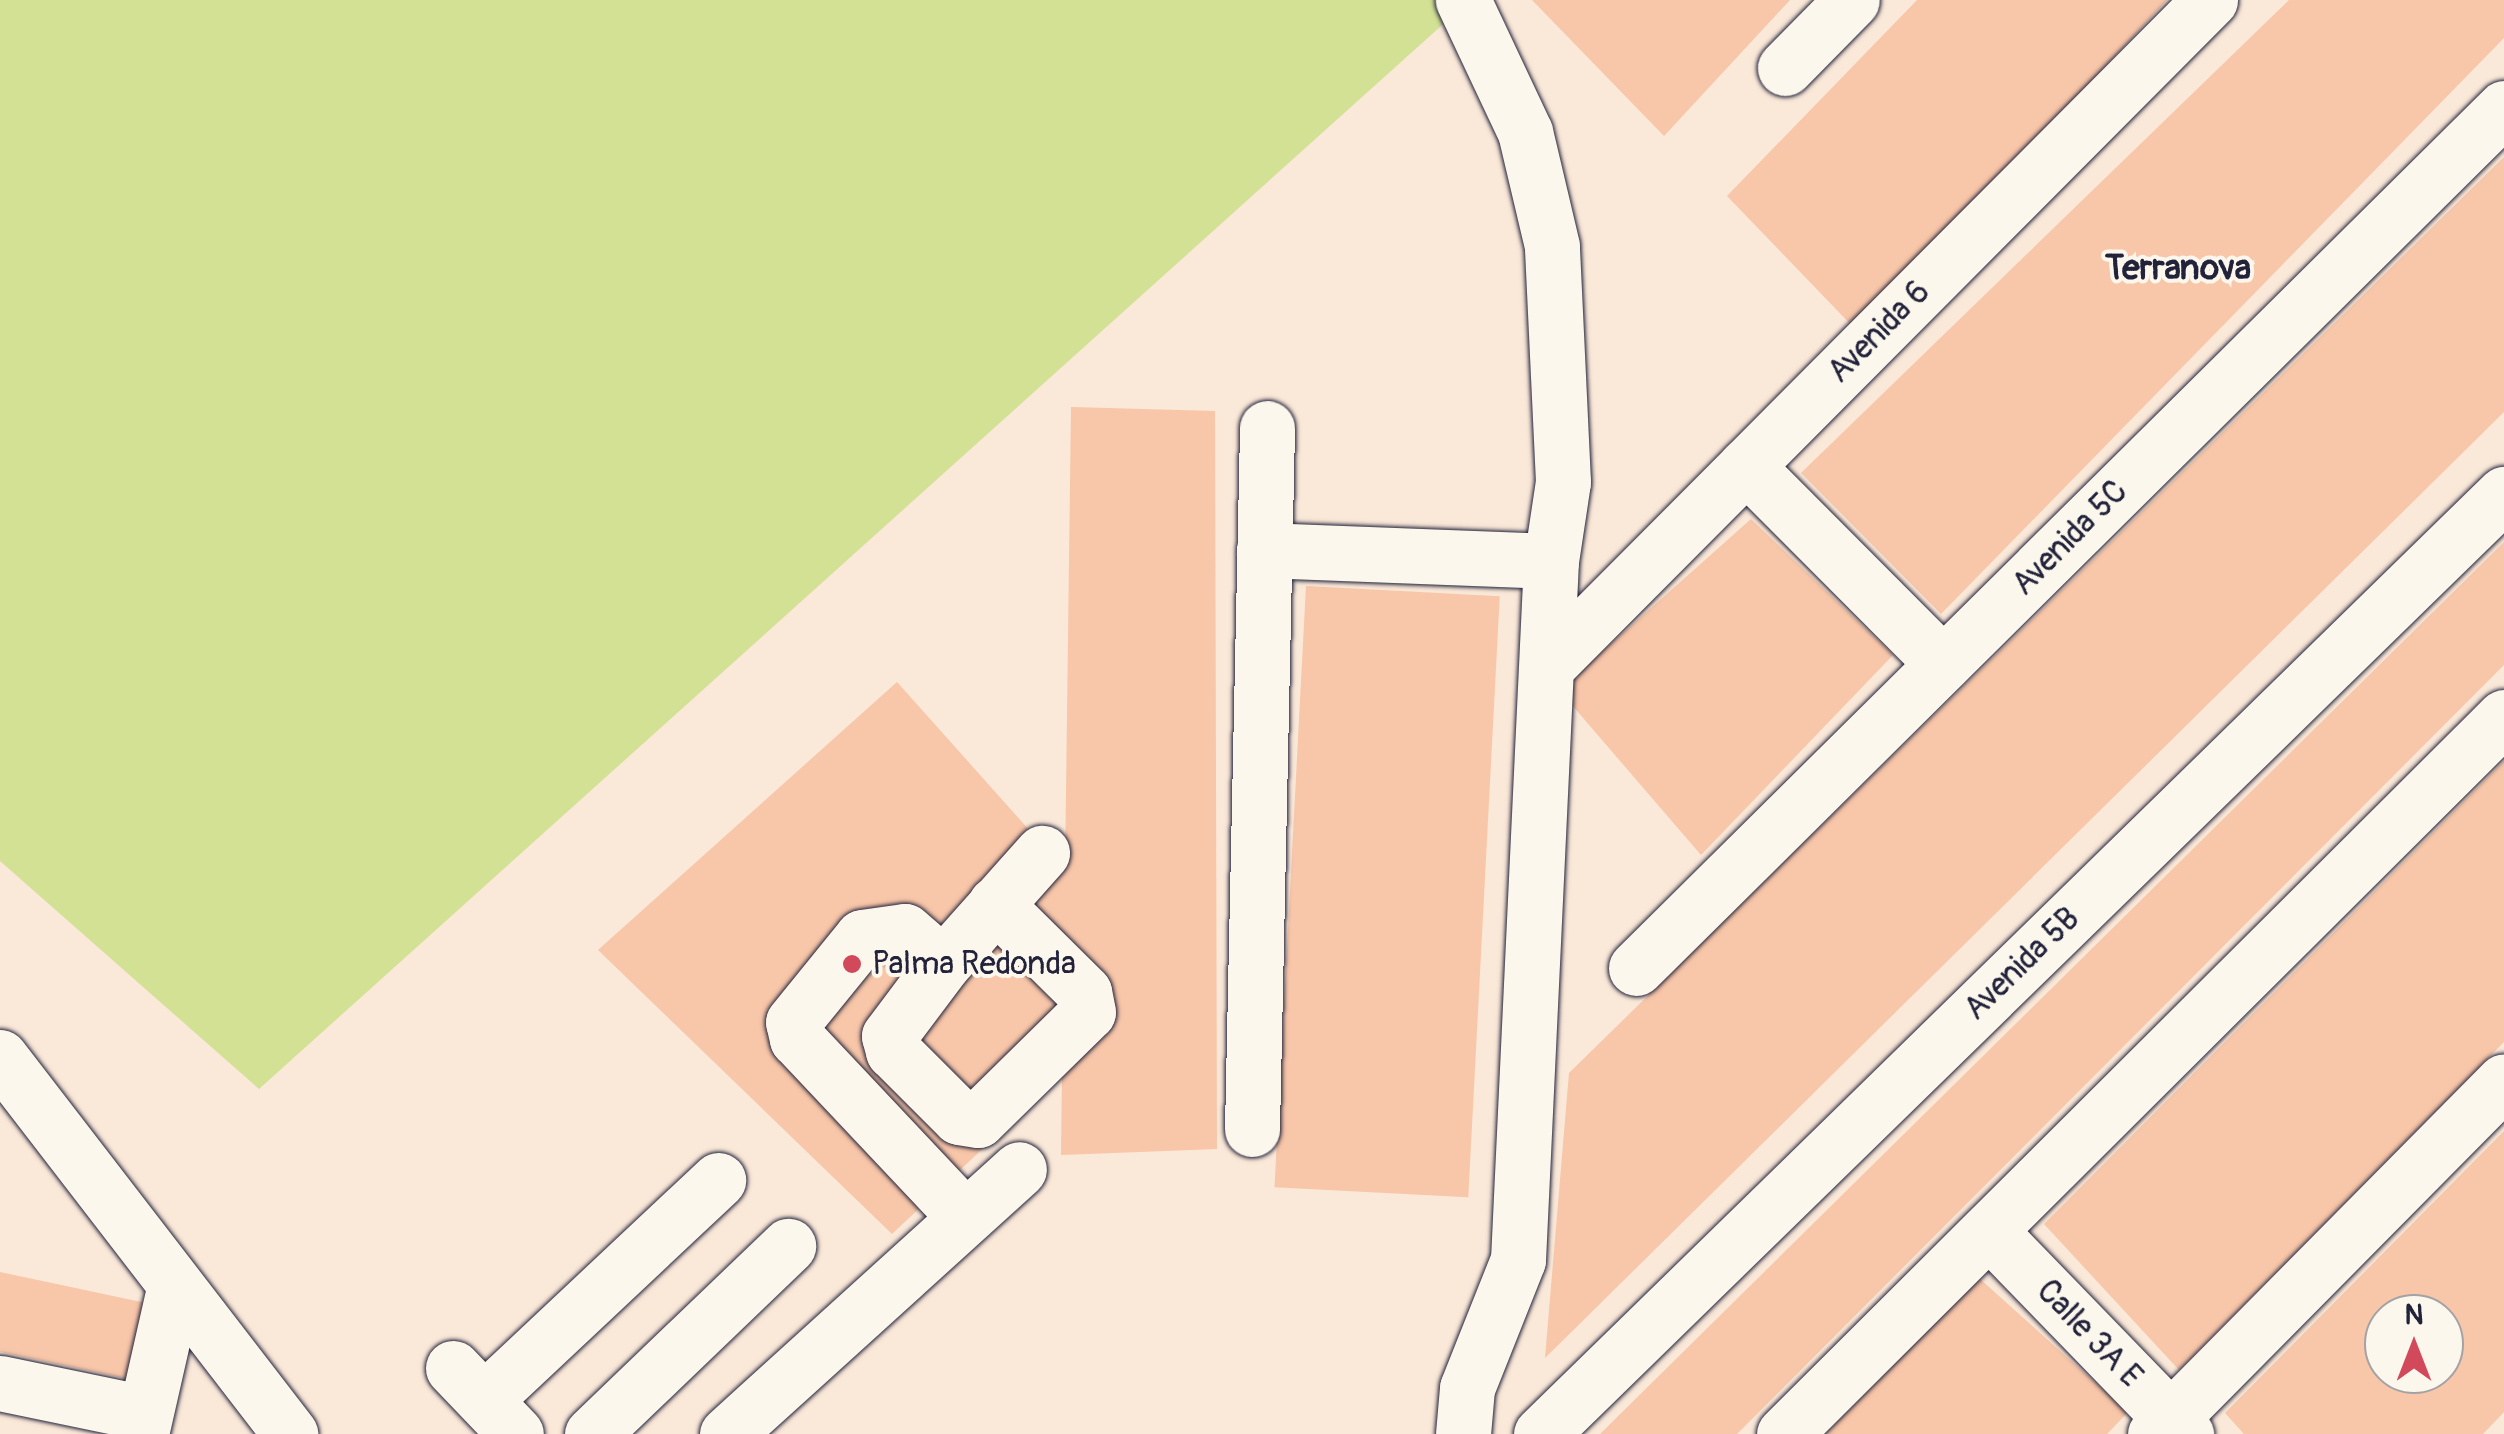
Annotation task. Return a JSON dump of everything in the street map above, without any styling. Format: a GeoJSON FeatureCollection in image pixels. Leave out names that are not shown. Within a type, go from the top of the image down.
{"type":"FeatureCollection","features":[{"type":"Feature","properties":{"kind":"street"},"geometry":{"type":"LineString","coordinates":[[1462,1434],[1467,1388],[1518,1260],[1551,561],[1563,482],[1552,246],[1525,132],[1463,0]]}},
{"type":"Feature","properties":{"kind":"street"},"geometry":{"type":"LineString","coordinates":[[1785,68],[1852,0]]}},
{"type":"Feature","properties":{"kind":"street","name":"Avenida 6"},"geometry":{"type":"LineString","coordinates":[[1548,664],[2210,0]]}},
{"type":"Feature","properties":{"kind":"street","name":"Avenida 5C"},"geometry":{"type":"LineString","coordinates":[[1636,968],[2504,108]]}},
{"type":"Feature","properties":{"kind":"street"},"geometry":{"type":"LineString","coordinates":[[1252,1129],[1267,428]]}},
{"type":"Feature","properties":{"kind":"street"},"geometry":{"type":"LineString","coordinates":[[1746,466],[1942,664]]}},
{"type":"Feature","properties":{"kind":"street","name":"Avenida 5B"},"geometry":{"type":"LineString","coordinates":[[1541,1434],[2504,494]]}},
{"type":"Feature","properties":{"kind":"street"},"geometry":{"type":"LineString","coordinates":[[1264,550],[1551,561]]}},
{"type":"Feature","properties":{"kind":"street"},"geometry":{"type":"LineString","coordinates":[[1784,1434],[1992,1234],[2504,717]]}},
{"type":"Feature","properties":{"kind":"street"},"geometry":{"type":"LineString","coordinates":[[996,904],[1084,992],[1088,1012],[978,1120],[959,1117],[893,1052],[889,1036],[942,964],[996,904],[1042,854]]}},
{"type":"Feature","properties":{"kind":"street"},"geometry":{"type":"LineString","coordinates":[[942,964],[905,931],[862,936],[792,1022],[796,1039],[964,1217]]}},
{"type":"Feature","properties":{"kind":"street"},"geometry":{"type":"LineString","coordinates":[[0,1057],[173,1293],[290,1434]]}},
{"type":"Feature","properties":{"kind":"street"},"geometry":{"type":"LineString","coordinates":[[2170,1429],[2504,1081]]}},
{"type":"Feature","properties":{"kind":"street"},"geometry":{"type":"LineString","coordinates":[[0,1118],[53,1129]]}},
{"type":"Feature","properties":{"kind":"street"},"geometry":{"type":"LineString","coordinates":[[727,1434],[1019,1169]]}},
{"type":"Feature","properties":{"kind":"street"},"geometry":{"type":"LineString","coordinates":[[485,1400],[718,1180]]}},
{"type":"Feature","properties":{"kind":"street","name":"Calle 3A E"},"geometry":{"type":"LineString","coordinates":[[1992,1234],[2170,1429]]}},
{"type":"Feature","properties":{"kind":"street"},"geometry":{"type":"LineString","coordinates":[[592,1434],[788,1246]]}},
{"type":"Feature","properties":{"kind":"street"},"geometry":{"type":"LineString","coordinates":[[0,1384],[143,1424],[173,1293]]}},
{"type":"Feature","properties":{"kind":"green space"},"geometry":{"type":"Polygon","coordinates":[[[0,0],[1470,0],[259,1089],[0,861],[0,0]]]}},
{"type":"Feature","properties":{"kind":"building"},"geometry":{"type":"Polygon","coordinates":[[[1532,0],[1790,0],[1664,136],[1532,0]]]}},
{"type":"Feature","properties":{"kind":"building"},"geometry":{"type":"Polygon","coordinates":[[[1917,0],[2167,0],[1858,332],[1727,196],[1917,0]]]}},
{"type":"Feature","properties":{"kind":"building"},"geometry":{"type":"Polygon","coordinates":[[[2289,0],[2504,0],[2504,38],[1941,614],[1801,473],[2289,0]]]}},
{"type":"Feature","properties":{"kind":"building"},"geometry":{"type":"Polygon","coordinates":[[[2504,157],[2504,412],[1545,1358],[1569,1073],[2504,157]]]}},
{"type":"Feature","properties":{"kind":"building"},"geometry":{"type":"Polygon","coordinates":[[[1071,407],[1215,411],[1217,1149],[1061,1155],[1062,1074],[892,1234],[598,950],[897,682],[1065,870],[1071,407]]]}},
{"type":"Feature","properties":{"kind":"building"},"geometry":{"type":"Polygon","coordinates":[[[1751,519],[1893,655],[1701,855],[1559,690],[1751,519]]]}},
{"type":"Feature","properties":{"kind":"building"},"geometry":{"type":"Polygon","coordinates":[[[2504,542],[2504,665],[1737,1434],[1600,1434],[2504,542]]]}},
{"type":"Feature","properties":{"kind":"building"},"geometry":{"type":"Polygon","coordinates":[[[1306,586],[1500,596],[1468,1197],[1274,1187],[1306,586]]]}},
{"type":"Feature","properties":{"kind":"building"},"geometry":{"type":"Polygon","coordinates":[[[2504,761],[2504,1042],[2179,1370],[2044,1224],[2504,761]]]}},
{"type":"Feature","properties":{"kind":"building"},"geometry":{"type":"Polygon","coordinates":[[[2504,1131],[2504,1412],[2483,1434],[2244,1434],[2225,1413],[2504,1131]]]}},
{"type":"Feature","properties":{"kind":"building"},"geometry":{"type":"Polygon","coordinates":[[[0,1272],[151,1304],[134,1380],[0,1352],[0,1272]]]}},
{"type":"Feature","properties":{"kind":"building"},"geometry":{"type":"Polygon","coordinates":[[[1980,1279],[2128,1412],[2107,1434],[1825,1434],[1980,1279]]]}},
{"type":"Feature","properties":{"kind":"place","name":"Palma Redonda"},"geometry":{"type":"Point","coordinates":[852,964]}},
{"type":"Feature","properties":{"kind":"district","name":"Terranova"},"geometry":{"type":"Point","coordinates":[2178,268]}}]}
